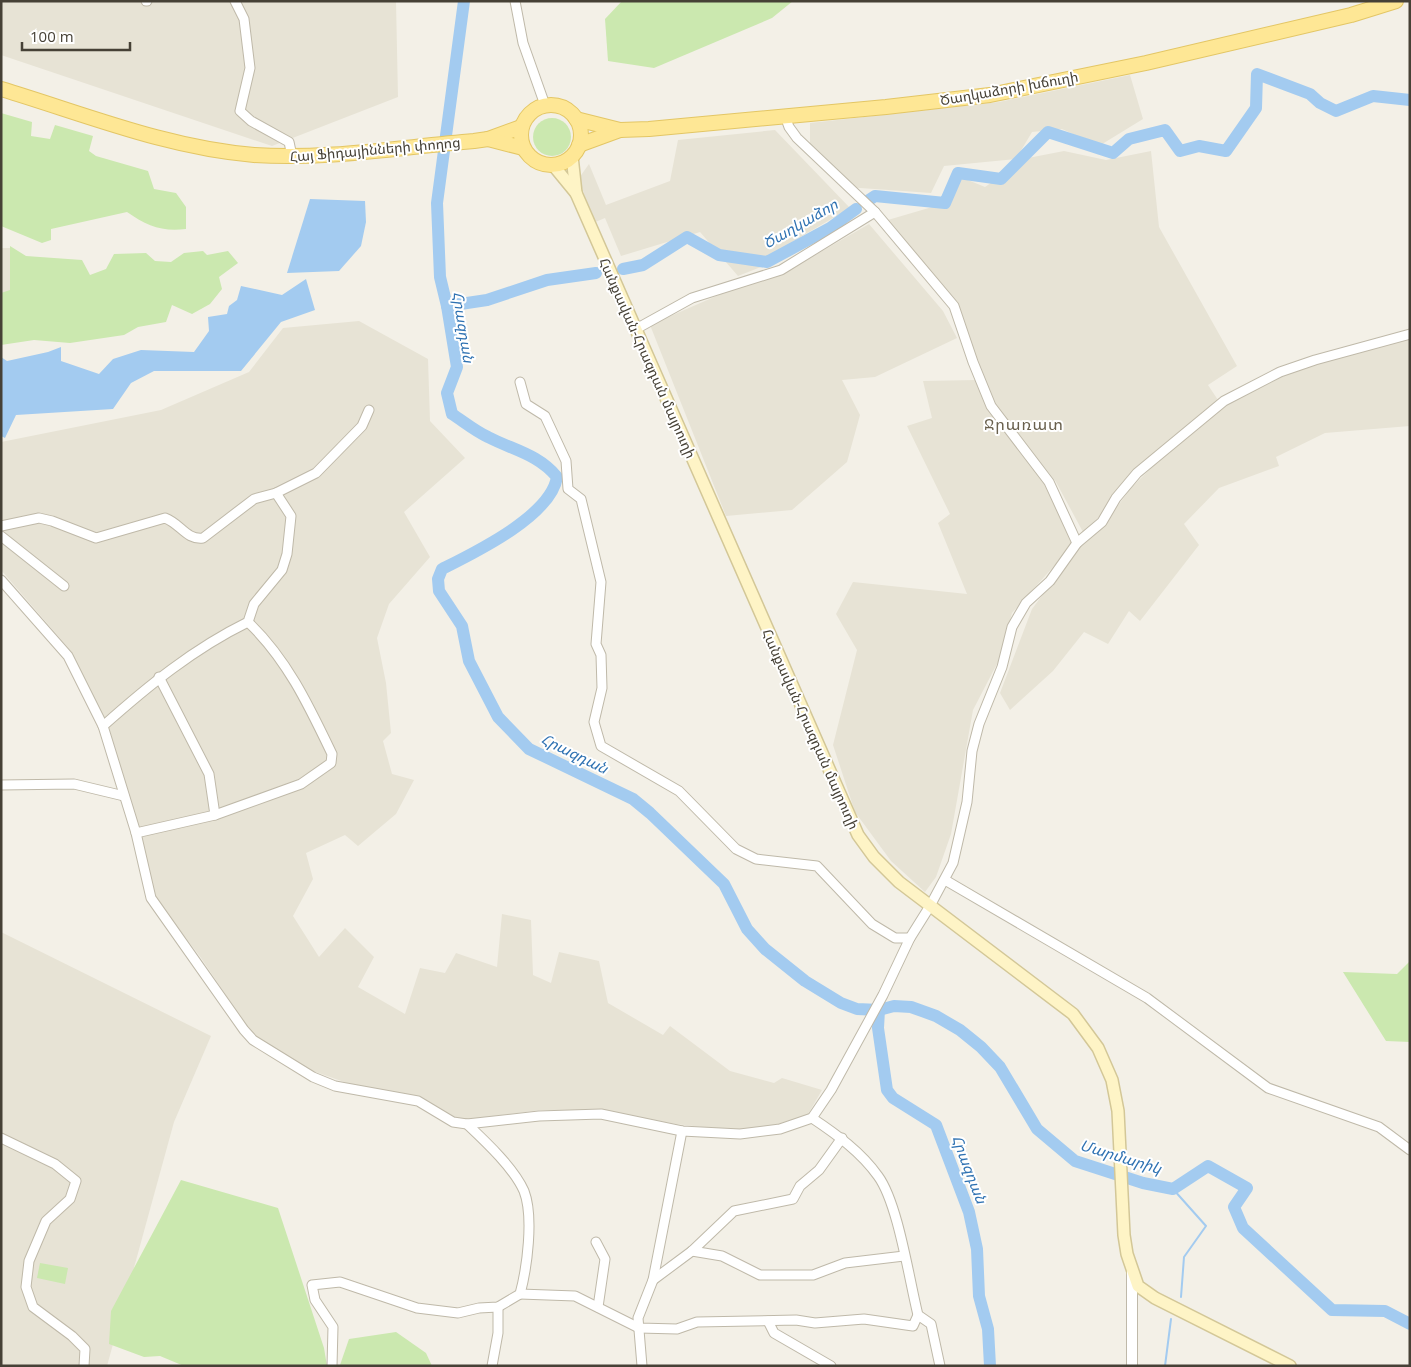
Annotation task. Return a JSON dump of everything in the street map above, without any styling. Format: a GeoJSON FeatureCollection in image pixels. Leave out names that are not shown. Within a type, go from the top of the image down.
{"type":"FeatureCollection","features":[{"type":"Feature","properties":{"kind":"main road","name":"Ծաղկաձորի խճուղի"},"geometry":{"type":"LineString","coordinates":[[576,119],[620,130],[785,116],[990,95],[1156,61],[1351,15],[1393,2]]}},
{"type":"Feature","properties":{"kind":"main road","name":"Հայ Ֆիդայինների փողոց"},"geometry":{"type":"LineString","coordinates":[[1,89],[153,136],[220,150],[292,156],[481,140],[522,127]]}},
{"type":"Feature","properties":{"kind":"main road"},"geometry":{"type":"LineString","coordinates":[[545,105],[563,108],[576,119],[581,136],[576,150],[560,164],[553,165],[538,162],[524,148],[522,127],[528,115],[545,105]]}},
{"type":"Feature","properties":{"kind":"main road","name":"Ծաղկաձորի խճուղի"},"geometry":{"type":"LineString","coordinates":[[576,150],[620,130]]}},
{"type":"Feature","properties":{"kind":"main road","name":"Հայ Ֆիդայինների փողոց"},"geometry":{"type":"LineString","coordinates":[[481,140],[524,148]]}},
{"type":"Feature","properties":{"kind":"main road","name":"Հանքավան-Հրազդան մայրուղի"},"geometry":{"type":"LineString","coordinates":[[576,150],[576,193]]}},
{"type":"Feature","properties":{"kind":"main road","name":"Հանքավան-Հրազդան մայրուղի"},"geometry":{"type":"LineString","coordinates":[[553,165],[576,193],[858,835],[874,856],[899,882],[1072,1014],[1098,1048],[1112,1080],[1118,1111],[1123,1216],[1127,1254],[1138,1286],[1154,1298],[1290,1366]]}},
{"type":"Feature","properties":{"kind":"street"},"geometry":{"type":"LineString","coordinates":[[236,1],[244,19],[250,68],[240,111],[251,121],[289,142],[292,156]]}},
{"type":"Feature","properties":{"kind":"street"},"geometry":{"type":"LineString","coordinates":[[515,1],[523,43],[545,105]]}},
{"type":"Feature","properties":{"kind":"street"},"geometry":{"type":"LineString","coordinates":[[785,116],[789,127],[797,138],[874,212],[954,306],[973,362],[991,406],[1049,482],[1077,543]]}},
{"type":"Feature","properties":{"kind":"street"},"geometry":{"type":"LineString","coordinates":[[636,329],[692,298],[781,270],[874,212]]}},
{"type":"Feature","properties":{"kind":"street"},"geometry":{"type":"LineString","coordinates":[[1,580],[68,656],[103,726],[136,833],[151,898],[253,1040],[320,1080],[335,1086],[418,1101],[453,1122],[467,1124],[539,1116],[600,1114],[682,1132],[740,1134],[780,1130],[812,1118],[831,1090],[883,995],[910,938],[945,880],[953,863],[961,829],[972,751],[979,724],[1002,667],[1012,627],[1026,603],[1050,581],[1077,543],[1102,522],[1116,498],[1137,473],[1224,401],[1280,372],[1315,360],[1410,334]]}},
{"type":"Feature","properties":{"kind":"street"},"geometry":{"type":"LineString","coordinates":[[520,382],[526,404],[545,416],[566,461],[568,489],[581,499],[602,582],[596,644],[601,655],[602,688],[594,722],[601,746],[679,791],[736,849],[756,859],[817,866],[872,924],[896,938],[910,938]]}},
{"type":"Feature","properties":{"kind":"street"},"geometry":{"type":"LineString","coordinates":[[1,526],[39,518],[96,538],[165,518],[174,521],[195,539],[203,538],[254,499],[276,493],[316,473],[362,426],[369,410]]}},
{"type":"Feature","properties":{"kind":"street"},"geometry":{"type":"LineString","coordinates":[[103,726],[159,677],[220,636],[248,622],[254,604],[282,570],[287,554],[291,516],[276,493]]}},
{"type":"Feature","properties":{"kind":"street"},"geometry":{"type":"LineString","coordinates":[[1,536],[64,586]]}},
{"type":"Feature","properties":{"kind":"street"},"geometry":{"type":"LineString","coordinates":[[136,833],[215,815],[301,784],[331,763],[332,754],[300,687],[267,641],[248,622]]}},
{"type":"Feature","properties":{"kind":"street"},"geometry":{"type":"LineString","coordinates":[[159,677],[209,774],[215,815]]}},
{"type":"Feature","properties":{"kind":"street"},"geometry":{"type":"LineString","coordinates":[[1,785],[74,784],[124,796]]}},
{"type":"Feature","properties":{"kind":"street"},"geometry":{"type":"LineString","coordinates":[[945,880],[1147,998],[1268,1088],[1379,1127],[1410,1150]]}},
{"type":"Feature","properties":{"kind":"street"},"geometry":{"type":"LineString","coordinates":[[332,1366],[333,1327],[315,1300],[312,1285],[340,1282],[417,1308],[458,1313],[479,1308],[498,1307],[520,1294],[575,1296],[639,1328],[677,1329],[697,1322],[796,1320],[815,1323],[864,1319],[913,1326],[918,1315],[895,1214],[879,1176],[842,1138],[812,1118]]}},
{"type":"Feature","properties":{"kind":"street"},"geometry":{"type":"LineString","coordinates":[[467,1124],[498,1154],[524,1191],[528,1222],[525,1268],[520,1294]]}},
{"type":"Feature","properties":{"kind":"street"},"geometry":{"type":"LineString","coordinates":[[642,1366],[638,1318],[653,1280],[682,1132]]}},
{"type":"Feature","properties":{"kind":"street"},"geometry":{"type":"LineString","coordinates":[[1,1138],[55,1164],[76,1181],[70,1199],[46,1221],[29,1262],[26,1287],[33,1307],[72,1336],[85,1349],[84,1366]]}},
{"type":"Feature","properties":{"kind":"street"},"geometry":{"type":"LineString","coordinates":[[653,1280],[692,1251],[734,1211],[793,1199],[800,1186],[819,1170],[842,1138]]}},
{"type":"Feature","properties":{"kind":"street"},"geometry":{"type":"LineString","coordinates":[[596,1242],[605,1259],[598,1307]]}},
{"type":"Feature","properties":{"kind":"street"},"geometry":{"type":"LineString","coordinates":[[692,1251],[722,1256],[760,1275],[813,1275],[845,1263],[904,1256]]}},
{"type":"Feature","properties":{"kind":"street"},"geometry":{"type":"LineString","coordinates":[[1132,1269],[1132,1366]]}},
{"type":"Feature","properties":{"kind":"street"},"geometry":{"type":"LineString","coordinates":[[492,1366],[498,1333],[498,1307]]}},
{"type":"Feature","properties":{"kind":"street"},"geometry":{"type":"LineString","coordinates":[[918,1315],[931,1324],[940,1366]]}},
{"type":"Feature","properties":{"kind":"street"},"geometry":{"type":"LineString","coordinates":[[768,1321],[774,1333],[831,1366]]}},
{"type":"Feature","properties":{"kind":"shaded area"},"geometry":{"type":"Polygon","coordinates":[[[1,1],[396,1],[398,97],[272,146],[1,55],[1,1]]]}},
{"type":"Feature","properties":{"kind":"shaded area"},"geometry":{"type":"Polygon","coordinates":[[[1130,75],[1143,119],[1099,146],[1062,129],[1032,132],[1016,159],[944,166],[931,193],[846,187],[810,151],[810,123],[999,102],[1130,75]]]}},
{"type":"Feature","properties":{"kind":"shaded area"},"geometry":{"type":"Polygon","coordinates":[[[775,130],[850,208],[792,242],[796,253],[738,276],[700,232],[621,256],[605,218],[593,223],[579,178],[589,164],[606,205],[670,181],[678,140],[775,130]]]}},
{"type":"Feature","properties":{"kind":"shaded area"},"geometry":{"type":"Polygon","coordinates":[[[1064,151],[1106,160],[1151,151],[1159,227],[1237,366],[1208,385],[1218,400],[1133,471],[1103,513],[1083,532],[1056,482],[994,403],[956,310],[881,222],[939,205],[963,178],[985,187],[1028,158],[1064,151]]]}},
{"type":"Feature","properties":{"kind":"shaded area"},"geometry":{"type":"Polygon","coordinates":[[[869,224],[943,311],[957,338],[875,377],[842,380],[860,415],[847,462],[792,510],[726,516],[650,325],[730,290],[798,265],[869,224]]]}},
{"type":"Feature","properties":{"kind":"shaded area"},"geometry":{"type":"Polygon","coordinates":[[[1,248],[12,248],[27,315],[1,320],[1,248]]]}},
{"type":"Feature","properties":{"kind":"shaded area"},"geometry":{"type":"Polygon","coordinates":[[[359,321],[428,359],[430,421],[465,458],[404,512],[430,557],[389,604],[377,638],[386,683],[391,733],[383,741],[392,774],[414,780],[396,814],[358,846],[345,835],[306,853],[313,879],[293,916],[319,957],[345,928],[374,957],[358,987],[405,1014],[420,968],[445,973],[456,953],[497,967],[502,914],[531,920],[533,975],[551,983],[559,952],[599,961],[608,1003],[663,1035],[670,1026],[730,1071],[774,1083],[782,1078],[822,1090],[807,1116],[778,1125],[737,1131],[676,1124],[606,1111],[541,1110],[462,1120],[415,1096],[347,1083],[313,1071],[261,1041],[250,1031],[201,958],[158,901],[150,880],[140,835],[108,725],[71,651],[1,570],[1,442],[161,410],[249,372],[283,328],[359,321]]]}},
{"type":"Feature","properties":{"kind":"shaded area"},"geometry":{"type":"Polygon","coordinates":[[[1410,339],[1410,426],[1325,433],[1276,457],[1279,466],[1219,488],[1184,524],[1199,545],[1140,621],[1129,611],[1108,644],[1084,632],[1053,671],[1010,710],[1000,693],[1032,609],[1079,546],[1105,523],[1131,488],[1177,442],[1230,402],[1294,371],[1381,345],[1410,339]]]}},
{"type":"Feature","properties":{"kind":"shaded area"},"geometry":{"type":"Polygon","coordinates":[[[976,380],[1048,486],[1071,535],[1071,547],[1012,613],[999,660],[973,710],[951,834],[936,877],[925,892],[891,861],[855,812],[833,745],[857,650],[836,614],[853,582],[967,594],[938,523],[950,514],[907,426],[932,418],[923,381],[976,380]]]}},
{"type":"Feature","properties":{"kind":"shaded area"},"geometry":{"type":"Polygon","coordinates":[[[1,932],[211,1036],[174,1122],[107,1366],[1,1366],[1,932]]]}},
{"type":"Feature","properties":{"kind":"green space"},"geometry":{"type":"Polygon","coordinates":[[[622,1],[793,1],[772,18],[654,68],[608,61],[605,19],[622,1]]]}},
{"type":"Feature","properties":{"kind":"green space"},"geometry":{"type":"Polygon","coordinates":[[[1,113],[32,122],[31,136],[50,139],[55,125],[93,136],[89,151],[96,156],[148,171],[154,189],[176,193],[186,207],[186,229],[169,230],[155,227],[127,212],[51,229],[51,240],[42,243],[1,226],[1,113]]]}},
{"type":"Feature","properties":{"kind":"green space"},"geometry":{"type":"Polygon","coordinates":[[[552,118],[565,124],[571,137],[565,150],[552,156],[539,150],[533,137],[539,124],[552,118]]]}},
{"type":"Feature","properties":{"kind":"green space"},"geometry":{"type":"Polygon","coordinates":[[[10,246],[26,256],[82,260],[90,275],[106,269],[114,254],[146,253],[155,261],[171,262],[184,253],[203,251],[207,255],[228,251],[238,263],[219,277],[222,289],[210,304],[192,314],[172,305],[166,322],[138,327],[124,335],[70,343],[34,340],[1,345],[1,293],[10,290],[10,246]]]}},
{"type":"Feature","properties":{"kind":"green space"},"geometry":{"type":"Polygon","coordinates":[[[1410,961],[1410,1042],[1386,1041],[1343,972],[1397,974],[1410,961]]]}},
{"type":"Feature","properties":{"kind":"green space"},"geometry":{"type":"Polygon","coordinates":[[[181,1180],[278,1208],[324,1348],[327,1366],[184,1366],[160,1356],[144,1357],[109,1344],[111,1311],[181,1180]]]}},
{"type":"Feature","properties":{"kind":"green space"},"geometry":{"type":"Polygon","coordinates":[[[40,1263],[68,1268],[65,1284],[37,1278],[40,1263]]]}},
{"type":"Feature","properties":{"kind":"green space"},"geometry":{"type":"Polygon","coordinates":[[[396,1332],[426,1353],[432,1366],[340,1365],[349,1339],[396,1332]]]}},
{"type":"Feature","properties":{"kind":"water"},"geometry":{"type":"Polygon","coordinates":[[[310,199],[365,201],[366,222],[361,246],[339,271],[287,273],[310,199]]]}},
{"type":"Feature","properties":{"kind":"water"},"geometry":{"type":"Polygon","coordinates":[[[306,279],[315,310],[281,322],[241,371],[154,371],[131,383],[113,409],[16,415],[5,438],[1,436],[1,357],[7,361],[48,352],[61,347],[61,361],[99,374],[113,359],[141,350],[194,352],[209,331],[208,317],[227,314],[229,306],[237,300],[241,286],[282,295],[306,279]]]}},
{"type":"Feature","properties":{"kind":"waterway","name":"Հրազդան"},"geometry":{"type":"LineString","coordinates":[[464,1],[437,203],[440,277],[457,367],[447,393],[452,414],[483,435],[525,453],[542,463],[557,477],[552,491],[541,506],[526,519],[491,543],[442,569],[438,579],[439,591],[462,626],[469,661],[498,717],[529,749],[633,799],[650,813],[724,884],[747,929],[765,949],[805,981],[841,1003],[857,1009],[879,1010],[894,1006],[911,1007],[936,1016],[960,1030],[981,1047],[1000,1067],[1037,1129],[1075,1161],[1143,1183],[1173,1189],[1208,1166],[1247,1188],[1234,1207],[1243,1228],[1332,1310],[1385,1311],[1410,1324]]}},
{"type":"Feature","properties":{"kind":"waterway","name":"Ծաղկաձոր"},"geometry":{"type":"LineString","coordinates":[[869,200],[875,196],[945,203],[958,173],[1001,179],[1048,132],[1113,153],[1129,139],[1165,130],[1180,151],[1199,146],[1226,151],[1256,108],[1257,74],[1310,94],[1320,103],[1336,111],[1373,96],[1410,100]]}},
{"type":"Feature","properties":{"kind":"waterway","name":"Ծաղկաձոր"},"geometry":{"type":"LineString","coordinates":[[623,269],[643,265],[687,237],[719,255],[767,262],[830,228],[856,209]]}},
{"type":"Feature","properties":{"kind":"waterway","name":"Ծաղկաձոր"},"geometry":{"type":"LineString","coordinates":[[447,306],[487,300],[547,280],[596,273]]}},
{"type":"Feature","properties":{"kind":"waterway","name":"Հրազդան"},"geometry":{"type":"LineString","coordinates":[[879,1010],[878,1028],[887,1090],[893,1098],[936,1125],[969,1212],[977,1249],[979,1296],[988,1329],[990,1366]]}},
{"type":"Feature","properties":{"kind":"waterway"},"geometry":{"type":"LineString","coordinates":[[1173,1189],[1206,1226],[1184,1257],[1181,1297]]}},
{"type":"Feature","properties":{"kind":"waterway"},"geometry":{"type":"LineString","coordinates":[[1165,1366],[1171,1319]]}},
{"type":"Feature","properties":{"kind":"district","name":"Ջրառատ"},"geometry":{"type":"Point","coordinates":[1024,424]}},
{"type":"Feature","properties":{"kind":"water label","name":"Մարմարիկ"},"geometry":{"type":"Point","coordinates":[1121,1156]}}]}
